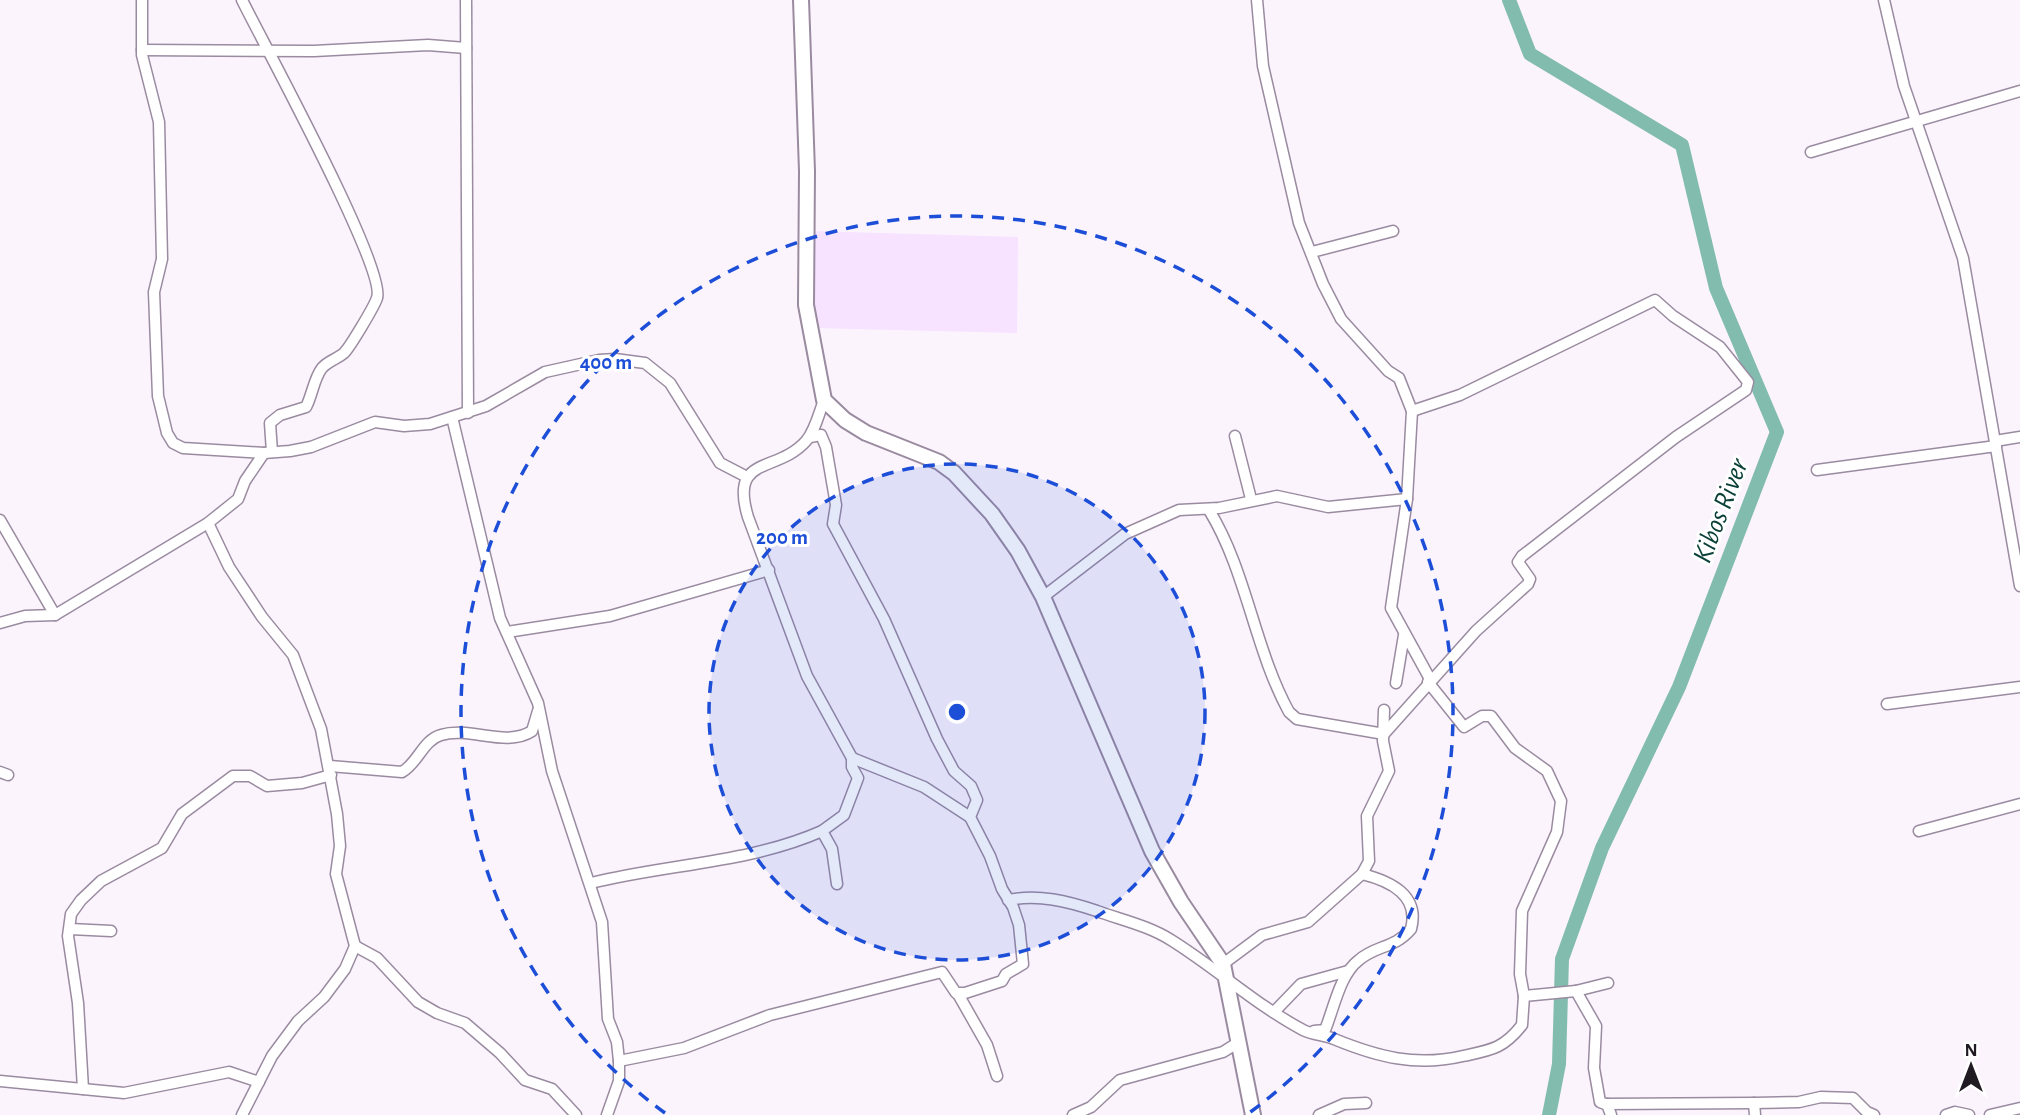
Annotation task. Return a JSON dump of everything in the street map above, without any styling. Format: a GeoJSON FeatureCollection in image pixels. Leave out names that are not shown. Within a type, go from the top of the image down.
{"type":"FeatureCollection","features":[{"type":"Feature","properties":{"kind":"main road"},"geometry":{"type":"LineString","coordinates":[[801,0],[807,170],[806,305],[824,400],[845,420],[866,433],[939,462],[954,473],[992,513],[1044,597],[1152,851],[1223,964],[1253,1115]]}},
{"type":"Feature","properties":{"kind":"street"},"geometry":{"type":"LineString","coordinates":[[142,0],[142,50],[159,122],[162,259],[154,292],[154,323],[161,420],[173,443],[183,448],[268,452],[311,447],[375,422],[404,426],[430,424],[468,413],[545,373],[599,360],[636,361],[653,368],[670,383],[720,463],[747,477]]}},
{"type":"Feature","properties":{"kind":"street"},"geometry":{"type":"LineString","coordinates":[[0,623],[25,616],[55,615],[208,523],[238,499],[245,481],[268,452],[270,423],[280,415],[306,407],[320,372],[344,352],[371,309],[378,286],[347,205],[270,49],[242,0]]}},
{"type":"Feature","properties":{"kind":"street"},"geometry":{"type":"LineString","coordinates":[[466,0],[468,413]]}},
{"type":"Feature","properties":{"kind":"street"},"geometry":{"type":"LineString","coordinates":[[1008,900],[1044,897],[1133,922],[1171,940],[1197,960],[1212,966],[1226,980],[1309,1032],[1332,1038],[1358,1051],[1414,1061],[1439,1062],[1499,1048],[1522,1026],[1524,996],[1520,974],[1521,919],[1561,818],[1557,788],[1548,771],[1516,748],[1491,716],[1482,716],[1464,727],[1429,680],[1404,635],[1390,602],[1407,499],[1412,411],[1399,378],[1380,363],[1341,319],[1323,284],[1298,223],[1263,66],[1257,0]]}},
{"type":"Feature","properties":{"kind":"street"},"geometry":{"type":"LineString","coordinates":[[1884,0],[1904,86],[1963,258],[2017,543],[2020,586]]}},
{"type":"Feature","properties":{"kind":"street"},"geometry":{"type":"LineString","coordinates":[[142,50],[314,51],[410,45],[466,48]]}},
{"type":"Feature","properties":{"kind":"street"},"geometry":{"type":"LineString","coordinates":[[1811,152],[2020,90]]}},
{"type":"Feature","properties":{"kind":"street"},"geometry":{"type":"LineString","coordinates":[[1312,253],[1392,230]]}},
{"type":"Feature","properties":{"kind":"street"},"geometry":{"type":"LineString","coordinates":[[1384,734],[1429,680],[1476,631],[1528,584],[1530,579],[1518,562],[1521,556],[1676,437],[1746,390],[1748,382],[1720,347],[1673,316],[1655,300],[1460,395],[1412,411]]}},
{"type":"Feature","properties":{"kind":"street"},"geometry":{"type":"LineString","coordinates":[[591,883],[799,841],[822,831],[844,815],[858,778],[852,767],[852,758],[807,676],[742,499],[743,484],[747,477],[796,450],[810,437],[824,400]]}},
{"type":"Feature","properties":{"kind":"street"},"geometry":{"type":"LineString","coordinates":[[452,417],[500,618],[539,707],[552,771],[591,883],[605,937],[608,1019],[617,1042],[619,1060],[619,1081],[607,1115]]}},
{"type":"Feature","properties":{"kind":"street"},"geometry":{"type":"LineString","coordinates":[[810,437],[821,435],[827,447],[836,505],[834,524],[838,535],[880,610],[937,740],[954,771],[971,786],[976,800],[970,817]]}},
{"type":"Feature","properties":{"kind":"street"},"geometry":{"type":"LineString","coordinates":[[1235,436],[1251,499]]}},
{"type":"Feature","properties":{"kind":"street"},"geometry":{"type":"LineString","coordinates":[[1817,470],[2020,437]]}},
{"type":"Feature","properties":{"kind":"street"},"geometry":{"type":"LineString","coordinates":[[1044,597],[1103,550],[1140,525],[1179,510],[1209,510],[1251,499],[1277,496],[1309,505],[1347,508],[1407,499]]}},
{"type":"Feature","properties":{"kind":"street"},"geometry":{"type":"LineString","coordinates":[[1209,510],[1226,537],[1248,610],[1289,712],[1297,719],[1384,734]]}},
{"type":"Feature","properties":{"kind":"street"},"geometry":{"type":"LineString","coordinates":[[0,520],[55,615]]}},
{"type":"Feature","properties":{"kind":"street"},"geometry":{"type":"LineString","coordinates":[[208,523],[229,566],[255,607],[293,655],[321,729],[331,771],[340,846],[336,874],[355,946],[324,997],[288,1035],[242,1115]]}},
{"type":"Feature","properties":{"kind":"street"},"geometry":{"type":"LineString","coordinates":[[507,632],[610,616],[769,570]]}},
{"type":"Feature","properties":{"kind":"street"},"geometry":{"type":"LineString","coordinates":[[1396,683],[1404,635]]}},
{"type":"Feature","properties":{"kind":"street"},"geometry":{"type":"LineString","coordinates":[[1887,704],[2020,687]]}},
{"type":"Feature","properties":{"kind":"street"},"geometry":{"type":"LineString","coordinates":[[83,1089],[71,915],[81,900],[101,881],[162,848],[182,814],[223,781],[243,774],[267,786],[279,786],[331,771],[402,772],[432,738],[442,734],[456,732],[518,737],[527,735],[537,721],[539,707]]}},
{"type":"Feature","properties":{"kind":"street"},"geometry":{"type":"LineString","coordinates":[[1223,964],[1262,935],[1308,922],[1362,873],[1369,862],[1367,816],[1389,771],[1384,710]]}},
{"type":"Feature","properties":{"kind":"street"},"geometry":{"type":"LineString","coordinates":[[852,758],[924,788],[970,817],[990,856],[1020,925],[1023,964],[1006,974],[1002,981],[958,994]]}},
{"type":"Feature","properties":{"kind":"street"},"geometry":{"type":"LineString","coordinates":[[1919,831],[2020,804]]}},
{"type":"Feature","properties":{"kind":"street"},"geometry":{"type":"LineString","coordinates":[[822,831],[832,849],[836,884]]}},
{"type":"Feature","properties":{"kind":"street"},"geometry":{"type":"LineString","coordinates":[[1309,1032],[1325,1030],[1348,971],[1359,959],[1402,940],[1411,929],[1414,919],[1411,904],[1393,884],[1362,873]]}},
{"type":"Feature","properties":{"kind":"street"},"geometry":{"type":"LineString","coordinates":[[70,929],[111,932]]}},
{"type":"Feature","properties":{"kind":"street"},"geometry":{"type":"LineString","coordinates":[[355,946],[377,958],[418,1002],[437,1013],[465,1023],[500,1053],[525,1080],[552,1089],[576,1115]]}},
{"type":"Feature","properties":{"kind":"street"},"geometry":{"type":"LineString","coordinates":[[1275,1011],[1301,984],[1348,971]]}},
{"type":"Feature","properties":{"kind":"street"},"geometry":{"type":"LineString","coordinates":[[619,1060],[684,1048],[770,1016],[942,972],[987,1045],[997,1076]]}},
{"type":"Feature","properties":{"kind":"street"},"geometry":{"type":"LineString","coordinates":[[1524,996],[1573,992],[1608,983]]}},
{"type":"Feature","properties":{"kind":"street"},"geometry":{"type":"LineString","coordinates":[[1573,992],[1596,1026],[1595,1082],[1600,1102],[1609,1110],[1845,1097],[1853,1098],[1874,1115]]}},
{"type":"Feature","properties":{"kind":"street"},"geometry":{"type":"LineString","coordinates":[[1073,1115],[1091,1107],[1120,1080],[1223,1052],[1238,1042]]}},
{"type":"Feature","properties":{"kind":"street"},"geometry":{"type":"LineString","coordinates":[[0,1081],[136,1091],[229,1072],[259,1082]]}},
{"type":"Feature","properties":{"kind":"street"},"geometry":{"type":"LineString","coordinates":[[1319,1115],[1343,1104],[1366,1103]]}},
{"type":"Feature","properties":{"kind":"street"},"geometry":{"type":"LineString","coordinates":[[1754,1103],[1755,1115]]}},
{"type":"Feature","properties":{"kind":"street"},"geometry":{"type":"LineString","coordinates":[[1990,1115],[2020,1108]]}},
{"type":"Feature","properties":{"kind":"street"},"geometry":{"type":"LineString","coordinates":[[1946,1115],[1969,1115]]}},
{"type":"Feature","properties":{"kind":"shaded area"},"geometry":{"type":"Polygon","coordinates":[[[812,231],[1018,237],[1017,333],[814,328],[812,231]]]}},
{"type":"Feature","properties":{"kind":"waterway","name":"Kibos River"},"geometry":{"type":"LineString","coordinates":[[1509,0],[1530,54],[1682,145],[1716,288],[1777,432],[1679,687],[1602,848],[1562,959],[1559,1064],[1549,1115]]}}]}
